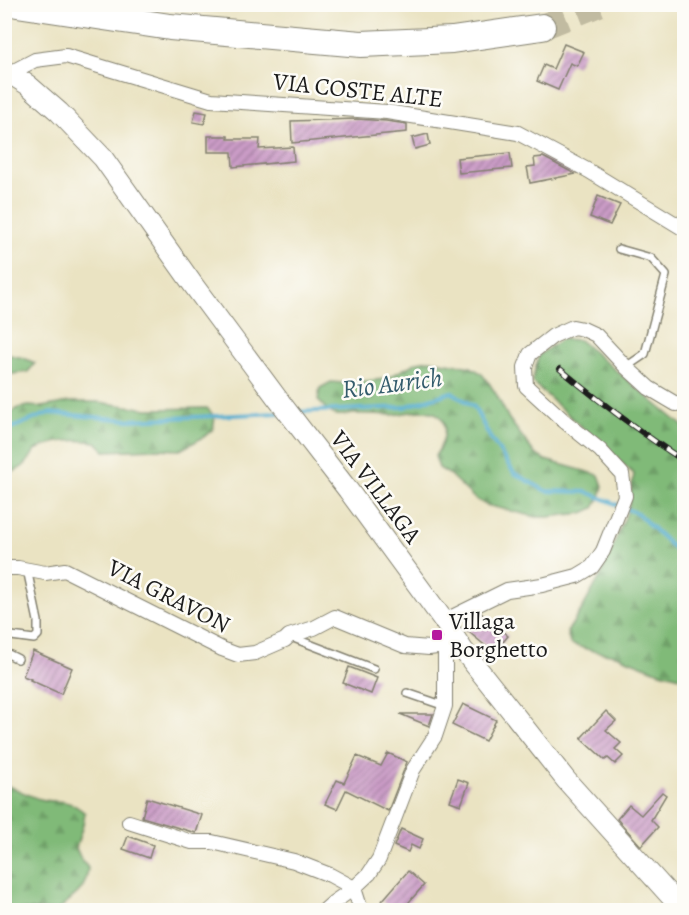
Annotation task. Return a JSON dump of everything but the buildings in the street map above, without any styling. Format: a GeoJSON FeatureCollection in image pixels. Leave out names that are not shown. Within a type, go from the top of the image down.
{"type":"FeatureCollection","features":[{"type":"Feature","properties":{"kind":"highway"},"geometry":{"type":"LineString","coordinates":[[17,4],[170,27],[361,44],[452,40],[542,27]]}},
{"type":"Feature","properties":{"kind":"street","name":"VIA COSTE ALTE"},"geometry":{"type":"LineString","coordinates":[[7,71],[35,60],[66,56],[211,100],[387,112],[518,133],[589,171],[684,228]]}},
{"type":"Feature","properties":{"kind":"street","name":"VIA VILLAGA"},"geometry":{"type":"LineString","coordinates":[[7,71],[28,85],[59,112],[103,158],[194,286],[444,621],[454,648],[566,780],[683,910]]}},
{"type":"Feature","properties":{"kind":"street"},"geometry":{"type":"LineString","coordinates":[[444,621],[507,590],[542,585],[577,576],[592,567],[603,551],[625,496],[622,474],[600,450],[526,386],[525,367],[530,354],[538,346],[573,327],[583,329],[596,335],[626,368],[650,388],[676,404],[684,402]]}},
{"type":"Feature","properties":{"kind":"street","name":"VIA GRAVON"},"geometry":{"type":"LineString","coordinates":[[4,568],[45,573],[65,570],[238,655],[255,653],[335,617],[405,646],[454,648]]}},
{"type":"Feature","properties":{"kind":"street"},"geometry":{"type":"LineString","coordinates":[[325,910],[369,874],[379,859],[413,770],[435,736],[445,706],[454,648]]}},
{"type":"Feature","properties":{"kind":"street"},"geometry":{"type":"LineString","coordinates":[[129,822],[192,842],[212,842],[294,861],[330,875],[354,888],[361,910]]}},
{"type":"Feature","properties":{"kind":"lane"},"geometry":{"type":"LineString","coordinates":[[619,249],[651,258],[666,275],[645,354],[626,368]]}},
{"type":"Feature","properties":{"kind":"lane"},"geometry":{"type":"LineString","coordinates":[[4,635],[34,639],[38,635],[38,621],[27,570]]}},
{"type":"Feature","properties":{"kind":"lane"},"geometry":{"type":"LineString","coordinates":[[289,636],[374,669]]}},
{"type":"Feature","properties":{"kind":"lane"},"geometry":{"type":"LineString","coordinates":[[4,652],[18,659]]}},
{"type":"Feature","properties":{"kind":"lane"},"geometry":{"type":"LineString","coordinates":[[407,693],[445,706]]}},
{"type":"Feature","properties":{"kind":"green space"},"geometry":{"type":"Polygon","coordinates":[[[562,339],[579,340],[684,427],[684,678],[657,671],[616,655],[570,644],[567,632],[602,573],[628,510],[634,474],[532,382],[539,355],[562,339]]]}},
{"type":"Feature","properties":{"kind":"green space"},"geometry":{"type":"Polygon","coordinates":[[[5,354],[35,363],[28,372],[5,375],[5,354]]]}},
{"type":"Feature","properties":{"kind":"green space"},"geometry":{"type":"Polygon","coordinates":[[[429,360],[471,367],[481,373],[496,394],[509,419],[535,454],[545,460],[599,475],[603,486],[594,508],[583,513],[536,517],[486,505],[475,499],[449,474],[439,468],[435,456],[444,435],[443,421],[440,416],[420,411],[392,415],[336,415],[328,411],[318,400],[320,388],[331,382],[386,379],[417,362],[429,360]]]}},
{"type":"Feature","properties":{"kind":"green space"},"geometry":{"type":"Polygon","coordinates":[[[69,402],[97,402],[148,409],[207,408],[215,417],[213,429],[204,437],[180,450],[105,451],[96,442],[65,441],[35,450],[23,466],[5,473],[5,420],[8,415],[18,408],[42,407],[69,402]]]}},
{"type":"Feature","properties":{"kind":"green space"},"geometry":{"type":"Polygon","coordinates":[[[4,785],[40,799],[68,803],[85,813],[76,848],[88,868],[87,877],[78,893],[59,910],[5,910],[4,785]]]}},
{"type":"Feature","properties":{"kind":"waterway","name":"Rio Aurich"},"geometry":{"type":"LineString","coordinates":[[295,412],[404,407],[452,392],[474,407],[490,437],[514,473],[546,491],[587,492],[618,505]]}},
{"type":"Feature","properties":{"kind":"waterway","name":"Rio Aurich"},"geometry":{"type":"LineString","coordinates":[[4,431],[49,413],[129,420],[279,413]]}},
{"type":"Feature","properties":{"kind":"waterway","name":"Rio Aurich"},"geometry":{"type":"LineString","coordinates":[[624,508],[637,513],[684,558]]}},
{"type":"Feature","properties":{"kind":"tunnel"},"geometry":{"type":"LineString","coordinates":[[542,27],[599,4]]}},
{"type":"Feature","properties":{"kind":"railway"},"geometry":{"type":"LineString","coordinates":[[560,369],[621,417],[684,461]]}},
{"type":"Feature","properties":{"kind":"place","name":"Villaga Borghetto"},"geometry":{"type":"Point","coordinates":[437,635]}}]}
